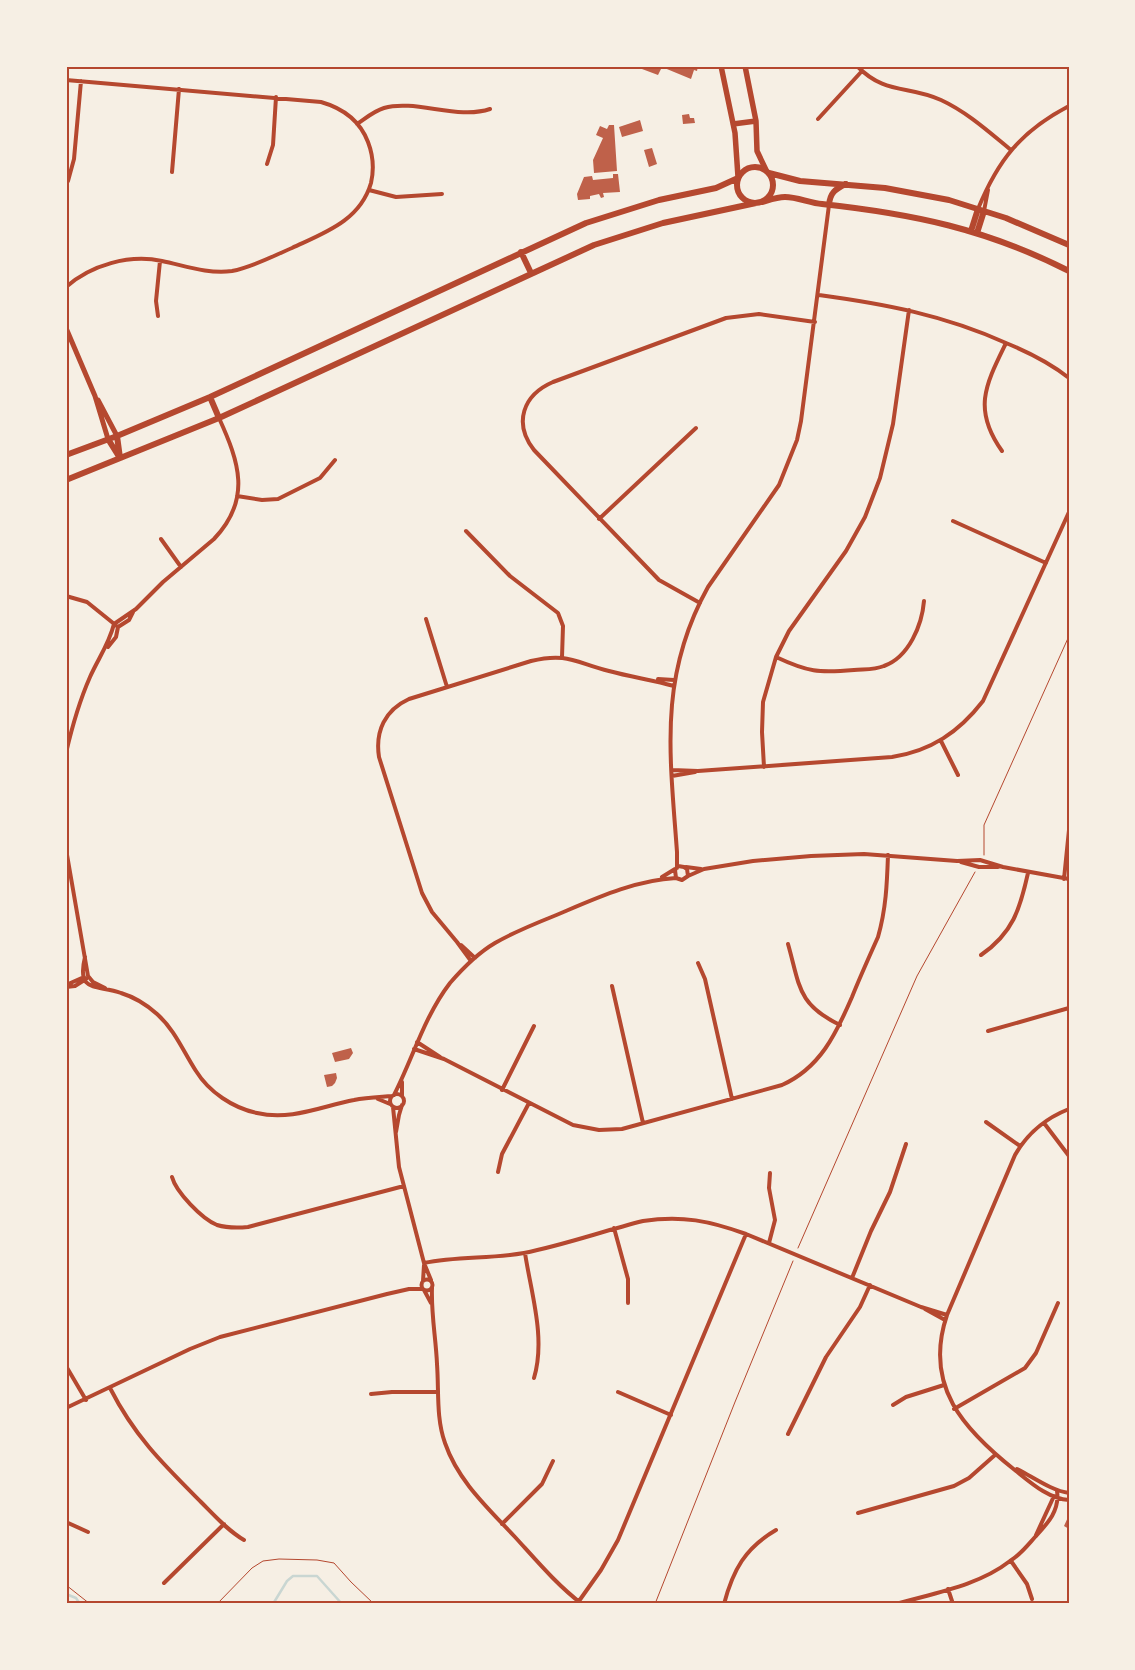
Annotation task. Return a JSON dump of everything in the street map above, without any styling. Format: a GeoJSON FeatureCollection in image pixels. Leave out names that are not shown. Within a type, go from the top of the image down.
{"type":"FeatureCollection","features":[{"type":"Feature","properties":{"kind":"main road"},"geometry":{"type":"LineString","coordinates":[[721,66],[733,124],[738,177],[737,190],[744,200],[759,202],[771,194],[773,189],[772,178],[757,151],[756,121],[745,66]]}},
{"type":"Feature","properties":{"kind":"main road"},"geometry":{"type":"LineString","coordinates":[[733,124],[756,121]]}},
{"type":"Feature","properties":{"kind":"main road"},"geometry":{"type":"LineString","coordinates":[[66,455],[210,397],[572,228],[609,214],[659,200],[716,188],[738,177],[741,172],[750,167],[761,167],[767,171],[800,181],[847,184],[914,192],[981,210],[1032,228],[1069,245]]}},
{"type":"Feature","properties":{"kind":"main road"},"geometry":{"type":"LineString","coordinates":[[829,205],[833,192],[847,184]]}},
{"type":"Feature","properties":{"kind":"main road"},"geometry":{"type":"LineString","coordinates":[[66,480],[219,418],[594,245],[663,223],[759,202],[787,197],[928,219],[974,232],[1019,248],[1069,271]]}},
{"type":"Feature","properties":{"kind":"main road"},"geometry":{"type":"LineString","coordinates":[[974,232],[981,210]]}},
{"type":"Feature","properties":{"kind":"main road"},"geometry":{"type":"LineString","coordinates":[[521,252],[531,273]]}},
{"type":"Feature","properties":{"kind":"main road"},"geometry":{"type":"LineString","coordinates":[[210,397],[219,418]]}},
{"type":"Feature","properties":{"kind":"main road"},"geometry":{"type":"LineString","coordinates":[[116,436],[120,458]]}},
{"type":"Feature","properties":{"kind":"main road"},"geometry":{"type":"LineString","coordinates":[[108,439],[120,458]]}},
{"type":"Feature","properties":{"kind":"street"},"geometry":{"type":"LineString","coordinates":[[856,66],[882,85],[930,96],[952,105],[1011,150]]}},
{"type":"Feature","properties":{"kind":"street"},"geometry":{"type":"LineString","coordinates":[[818,119],[862,72]]}},
{"type":"Feature","properties":{"kind":"street"},"geometry":{"type":"LineString","coordinates":[[66,80],[276,97],[330,104],[357,124],[368,142],[373,168],[369,190],[358,210],[342,223],[248,267],[208,272],[160,261],[140,259],[116,262],[93,270],[67,286]]}},
{"type":"Feature","properties":{"kind":"street"},"geometry":{"type":"LineString","coordinates":[[68,181],[74,159],[81,81]]}},
{"type":"Feature","properties":{"kind":"street"},"geometry":{"type":"LineString","coordinates":[[172,172],[179,89]]}},
{"type":"Feature","properties":{"kind":"street"},"geometry":{"type":"LineString","coordinates":[[267,164],[273,145],[276,97]]}},
{"type":"Feature","properties":{"kind":"street"},"geometry":{"type":"LineString","coordinates":[[357,124],[379,110],[394,106],[473,112],[490,109]]}},
{"type":"Feature","properties":{"kind":"street"},"geometry":{"type":"LineString","coordinates":[[981,210],[995,172],[1011,150],[1033,129],[1069,106]]}},
{"type":"Feature","properties":{"kind":"street"},"geometry":{"type":"LineString","coordinates":[[369,190],[396,197],[442,194]]}},
{"type":"Feature","properties":{"kind":"street"},"geometry":{"type":"LineString","coordinates":[[676,878],[674,872],[677,852],[670,719],[674,680],[687,634],[700,603],[722,567],[771,498],[797,440],[819,295],[829,205]]}},
{"type":"Feature","properties":{"kind":"street"},"geometry":{"type":"LineString","coordinates":[[158,316],[156,301],[160,261]]}},
{"type":"Feature","properties":{"kind":"street"},"geometry":{"type":"LineString","coordinates":[[819,295],[909,310],[964,325],[1032,355],[1069,378]]}},
{"type":"Feature","properties":{"kind":"street"},"geometry":{"type":"LineString","coordinates":[[764,767],[762,710],[766,688],[776,657],[792,626],[846,551],[874,497],[890,440],[909,310]]}},
{"type":"Feature","properties":{"kind":"street"},"geometry":{"type":"LineString","coordinates":[[700,603],[658,580],[529,444],[523,428],[526,405],[534,394],[553,382],[726,318],[759,314],[815,322]]}},
{"type":"Feature","properties":{"kind":"street"},"geometry":{"type":"LineString","coordinates":[[66,328],[95,396],[108,439]]}},
{"type":"Feature","properties":{"kind":"street"},"geometry":{"type":"LineString","coordinates":[[1002,451],[988,429],[985,404],[986,392],[992,371],[1006,342]]}},
{"type":"Feature","properties":{"kind":"street"},"geometry":{"type":"LineString","coordinates":[[95,396],[103,408],[116,436]]}},
{"type":"Feature","properties":{"kind":"street"},"geometry":{"type":"LineString","coordinates":[[66,753],[72,728],[88,683],[116,625],[221,532],[231,515],[237,496],[239,477],[236,457],[219,418]]}},
{"type":"Feature","properties":{"kind":"street"},"geometry":{"type":"LineString","coordinates":[[599,519],[696,428]]}},
{"type":"Feature","properties":{"kind":"street"},"geometry":{"type":"LineString","coordinates":[[237,496],[262,500],[278,499],[315,482],[325,474],[335,460]]}},
{"type":"Feature","properties":{"kind":"street"},"geometry":{"type":"LineString","coordinates":[[672,770],[698,771],[892,757],[914,752],[940,741],[968,720],[982,701],[1069,512]]}},
{"type":"Feature","properties":{"kind":"street"},"geometry":{"type":"LineString","coordinates":[[953,521],[1046,563]]}},
{"type":"Feature","properties":{"kind":"street"},"geometry":{"type":"LineString","coordinates":[[466,531],[510,576],[558,613],[563,626],[562,658]]}},
{"type":"Feature","properties":{"kind":"street"},"geometry":{"type":"LineString","coordinates":[[161,539],[181,567]]}},
{"type":"Feature","properties":{"kind":"street"},"geometry":{"type":"LineString","coordinates":[[66,596],[87,602],[116,625]]}},
{"type":"Feature","properties":{"kind":"street"},"geometry":{"type":"LineString","coordinates":[[776,657],[800,668],[818,672],[862,670],[885,666],[897,659],[907,648],[921,618],[924,601]]}},
{"type":"Feature","properties":{"kind":"street"},"geometry":{"type":"LineString","coordinates":[[426,619],[447,687]]}},
{"type":"Feature","properties":{"kind":"street"},"geometry":{"type":"LineString","coordinates":[[471,962],[432,912],[422,893],[382,766],[378,736],[384,720],[396,706],[409,699],[530,661],[550,657],[579,661],[611,672],[674,686]]}},
{"type":"Feature","properties":{"kind":"street"},"geometry":{"type":"LineString","coordinates":[[648,679],[674,680]]}},
{"type":"Feature","properties":{"kind":"street"},"geometry":{"type":"LineString","coordinates":[[66,726],[72,728]]}},
{"type":"Feature","properties":{"kind":"street"},"geometry":{"type":"LineString","coordinates":[[940,741],[958,775]]}},
{"type":"Feature","properties":{"kind":"street"},"geometry":{"type":"LineString","coordinates":[[672,776],[698,771]]}},
{"type":"Feature","properties":{"kind":"street"},"geometry":{"type":"LineString","coordinates":[[660,878],[682,880],[704,869],[753,861],[837,854],[888,855],[957,861],[981,860],[1003,868],[1066,879],[1069,830]]}},
{"type":"Feature","properties":{"kind":"street"},"geometry":{"type":"LineString","coordinates":[[66,849],[81,926],[88,976],[93,982],[124,994],[147,1006],[158,1015],[173,1032],[196,1072],[207,1085],[222,1097],[243,1109],[265,1115],[283,1116],[303,1113],[352,1100],[398,1094],[402,1096]]}},
{"type":"Feature","properties":{"kind":"street"},"geometry":{"type":"LineString","coordinates":[[677,852],[684,866],[688,869],[688,876]]}},
{"type":"Feature","properties":{"kind":"street"},"geometry":{"type":"LineString","coordinates":[[414,1049],[444,1060],[562,1120],[588,1129],[610,1131],[643,1124],[770,1089],[793,1080],[801,1075],[828,1047],[840,1025],[878,938],[887,897],[888,855]]}},
{"type":"Feature","properties":{"kind":"street"},"geometry":{"type":"LineString","coordinates":[[957,861],[978,867],[1003,868]]}},
{"type":"Feature","properties":{"kind":"street"},"geometry":{"type":"LineString","coordinates":[[704,869],[684,866],[676,868],[660,878],[599,898],[520,930],[495,943],[457,975],[440,997],[417,1042],[402,1080],[393,1095],[392,1105],[397,1155],[424,1263],[433,1285],[432,1305],[440,1423],[449,1455],[461,1476],[478,1498],[561,1586],[581,1603],[618,1540],[746,1234]]}},
{"type":"Feature","properties":{"kind":"street"},"geometry":{"type":"LineString","coordinates":[[981,955],[997,943],[1015,919],[1028,873]]}},
{"type":"Feature","properties":{"kind":"street"},"geometry":{"type":"LineString","coordinates":[[457,942],[475,958]]}},
{"type":"Feature","properties":{"kind":"street"},"geometry":{"type":"LineString","coordinates":[[788,944],[802,992],[807,1001],[820,1015],[840,1025]]}},
{"type":"Feature","properties":{"kind":"street"},"geometry":{"type":"LineString","coordinates":[[85,956],[82,972],[84,979],[92,987],[105,988]]}},
{"type":"Feature","properties":{"kind":"street"},"geometry":{"type":"LineString","coordinates":[[698,963],[705,979],[732,1099]]}},
{"type":"Feature","properties":{"kind":"street"},"geometry":{"type":"LineString","coordinates":[[66,986],[75,986],[88,976]]}},
{"type":"Feature","properties":{"kind":"street"},"geometry":{"type":"LineString","coordinates":[[612,986],[643,1124]]}},
{"type":"Feature","properties":{"kind":"street"},"geometry":{"type":"LineString","coordinates":[[988,1031],[1069,1008]]}},
{"type":"Feature","properties":{"kind":"street"},"geometry":{"type":"LineString","coordinates":[[502,1090],[534,1026]]}},
{"type":"Feature","properties":{"kind":"street"},"geometry":{"type":"LineString","coordinates":[[417,1042],[444,1060]]}},
{"type":"Feature","properties":{"kind":"street"},"geometry":{"type":"LineString","coordinates":[[395,1140],[399,1115],[404,1100],[402,1096],[402,1080]]}},
{"type":"Feature","properties":{"kind":"street"},"geometry":{"type":"LineString","coordinates":[[376,1098],[397,1108],[403,1105]]}},
{"type":"Feature","properties":{"kind":"street"},"geometry":{"type":"LineString","coordinates":[[498,1172],[502,1154],[529,1103]]}},
{"type":"Feature","properties":{"kind":"street"},"geometry":{"type":"LineString","coordinates":[[1069,1109],[1044,1123],[1020,1146],[1009,1166],[945,1320],[940,1353],[944,1385],[954,1409],[970,1430],[995,1455],[1028,1481],[1056,1498],[1069,1500]]}},
{"type":"Feature","properties":{"kind":"street"},"geometry":{"type":"LineString","coordinates":[[986,1122],[1020,1146]]}},
{"type":"Feature","properties":{"kind":"street"},"geometry":{"type":"LineString","coordinates":[[1044,1123],[1069,1156]]}},
{"type":"Feature","properties":{"kind":"street"},"geometry":{"type":"LineString","coordinates":[[852,1278],[871,1231],[890,1192],[906,1144]]}},
{"type":"Feature","properties":{"kind":"street"},"geometry":{"type":"LineString","coordinates":[[769,1243],[775,1220],[769,1188],[770,1173]]}},
{"type":"Feature","properties":{"kind":"street"},"geometry":{"type":"LineString","coordinates":[[172,1177],[180,1193],[204,1216],[216,1224],[237,1228],[248,1227],[404,1186]]}},
{"type":"Feature","properties":{"kind":"street"},"geometry":{"type":"LineString","coordinates":[[424,1263],[525,1253],[614,1228],[658,1218],[685,1218],[720,1224],[769,1243],[921,1307],[945,1320]]}},
{"type":"Feature","properties":{"kind":"street"},"geometry":{"type":"LineString","coordinates":[[614,1228],[628,1279],[628,1303]]}},
{"type":"Feature","properties":{"kind":"street"},"geometry":{"type":"LineString","coordinates":[[525,1253],[536,1315],[539,1356],[534,1378]]}},
{"type":"Feature","properties":{"kind":"street"},"geometry":{"type":"LineString","coordinates":[[424,1263],[423,1289],[432,1305]]}},
{"type":"Feature","properties":{"kind":"street"},"geometry":{"type":"LineString","coordinates":[[409,1290],[427,1279],[430,1280]]}},
{"type":"Feature","properties":{"kind":"street"},"geometry":{"type":"LineString","coordinates":[[788,1434],[826,1358],[857,1312],[870,1285]]}},
{"type":"Feature","properties":{"kind":"street"},"geometry":{"type":"LineString","coordinates":[[66,1408],[190,1349],[220,1337],[330,1308],[409,1290],[429,1290],[432,1288]]}},
{"type":"Feature","properties":{"kind":"street"},"geometry":{"type":"LineString","coordinates":[[954,1409],[1025,1368],[1036,1353],[1058,1303]]}},
{"type":"Feature","properties":{"kind":"street"},"geometry":{"type":"LineString","coordinates":[[921,1307],[947,1315]]}},
{"type":"Feature","properties":{"kind":"street"},"geometry":{"type":"LineString","coordinates":[[66,1366],[86,1400]]}},
{"type":"Feature","properties":{"kind":"street"},"geometry":{"type":"LineString","coordinates":[[893,1405],[906,1397],[944,1385]]}},
{"type":"Feature","properties":{"kind":"street"},"geometry":{"type":"LineString","coordinates":[[110,1388],[128,1422],[153,1454],[224,1524],[244,1540]]}},
{"type":"Feature","properties":{"kind":"street"},"geometry":{"type":"LineString","coordinates":[[371,1394],[438,1392]]}},
{"type":"Feature","properties":{"kind":"street"},"geometry":{"type":"LineString","coordinates":[[618,1392],[671,1414]]}},
{"type":"Feature","properties":{"kind":"street"},"geometry":{"type":"LineString","coordinates":[[858,1513],[954,1486],[969,1478],[995,1455]]}},
{"type":"Feature","properties":{"kind":"street"},"geometry":{"type":"LineString","coordinates":[[502,1524],[542,1484],[553,1461]]}},
{"type":"Feature","properties":{"kind":"street"},"geometry":{"type":"LineString","coordinates":[[1010,1466],[1042,1481],[1057,1491],[1069,1493]]}},
{"type":"Feature","properties":{"kind":"street"},"geometry":{"type":"LineString","coordinates":[[896,1604],[982,1578],[1011,1561],[1035,1537],[1056,1498],[1057,1491]]}},
{"type":"Feature","properties":{"kind":"street"},"geometry":{"type":"LineString","coordinates":[[66,1522],[88,1532]]}},
{"type":"Feature","properties":{"kind":"street"},"geometry":{"type":"LineString","coordinates":[[164,1583],[224,1524]]}},
{"type":"Feature","properties":{"kind":"street"},"geometry":{"type":"LineString","coordinates":[[724,1604],[742,1559],[756,1542],[776,1530]]}},
{"type":"Feature","properties":{"kind":"street"},"geometry":{"type":"LineString","coordinates":[[1011,1561],[1027,1584],[1032,1598]]}},
{"type":"Feature","properties":{"kind":"street"},"geometry":{"type":"LineString","coordinates":[[948,1589],[953,1604]]}},
{"type":"Feature","properties":{"kind":"path"},"geometry":{"type":"LineString","coordinates":[[981,860],[984,854],[984,825],[1069,636]]}},
{"type":"Feature","properties":{"kind":"path"},"geometry":{"type":"LineString","coordinates":[[655,1604],[676,1546],[796,1254],[917,976],[978,867]]}},
{"type":"Feature","properties":{"kind":"path"},"geometry":{"type":"LineString","coordinates":[[217,1604],[252,1568],[263,1561],[279,1559],[330,1561],[374,1604]]}},
{"type":"Feature","properties":{"kind":"path"},"geometry":{"type":"LineString","coordinates":[[66,1585],[90,1604]]}},
{"type":"Feature","properties":{"kind":"building"},"geometry":{"type":"Polygon","coordinates":[[[634,66],[698,66],[697,71],[694,70],[691,79],[662,67],[658,75],[634,66]]]}},
{"type":"Feature","properties":{"kind":"building"},"geometry":{"type":"Polygon","coordinates":[[[689,114],[690,118],[694,118],[695,123],[683,124],[682,115],[689,114]]]}},
{"type":"Feature","properties":{"kind":"building"},"geometry":{"type":"Polygon","coordinates":[[[640,120],[643,131],[622,137],[619,127],[640,120]]]}},
{"type":"Feature","properties":{"kind":"building"},"geometry":{"type":"Polygon","coordinates":[[[609,125],[614,125],[617,171],[594,173],[593,160],[603,138],[596,135],[600,126],[607,129],[609,125]]]}},
{"type":"Feature","properties":{"kind":"building"},"geometry":{"type":"Polygon","coordinates":[[[652,148],[657,164],[649,167],[644,150],[652,148]]]}},
{"type":"Feature","properties":{"kind":"building"},"geometry":{"type":"Polygon","coordinates":[[[613,174],[618,174],[620,192],[603,193],[604,197],[601,198],[599,194],[590,196],[590,199],[578,200],[577,194],[584,177],[592,176],[593,180],[613,178],[613,174]]]}},
{"type":"Feature","properties":{"kind":"building"},"geometry":{"type":"Polygon","coordinates":[[[351,1048],[353,1053],[349,1059],[335,1062],[332,1053],[351,1048]]]}},
{"type":"Feature","properties":{"kind":"building"},"geometry":{"type":"Polygon","coordinates":[[[336,1073],[335,1083],[327,1087],[324,1075],[336,1073]]]}},
{"type":"Feature","properties":{"kind":"building"},"geometry":{"type":"Polygon","coordinates":[[[1069,1515],[1069,1529],[1064,1526],[1069,1515]]]}},
{"type":"Feature","properties":{"kind":"waterway"},"geometry":{"type":"LineString","coordinates":[[273,1604],[287,1581],[293,1576],[317,1576],[342,1604]]}},
{"type":"Feature","properties":{"kind":"waterway"},"geometry":{"type":"LineString","coordinates":[[66,1594],[76,1598],[80,1604]]}}]}
